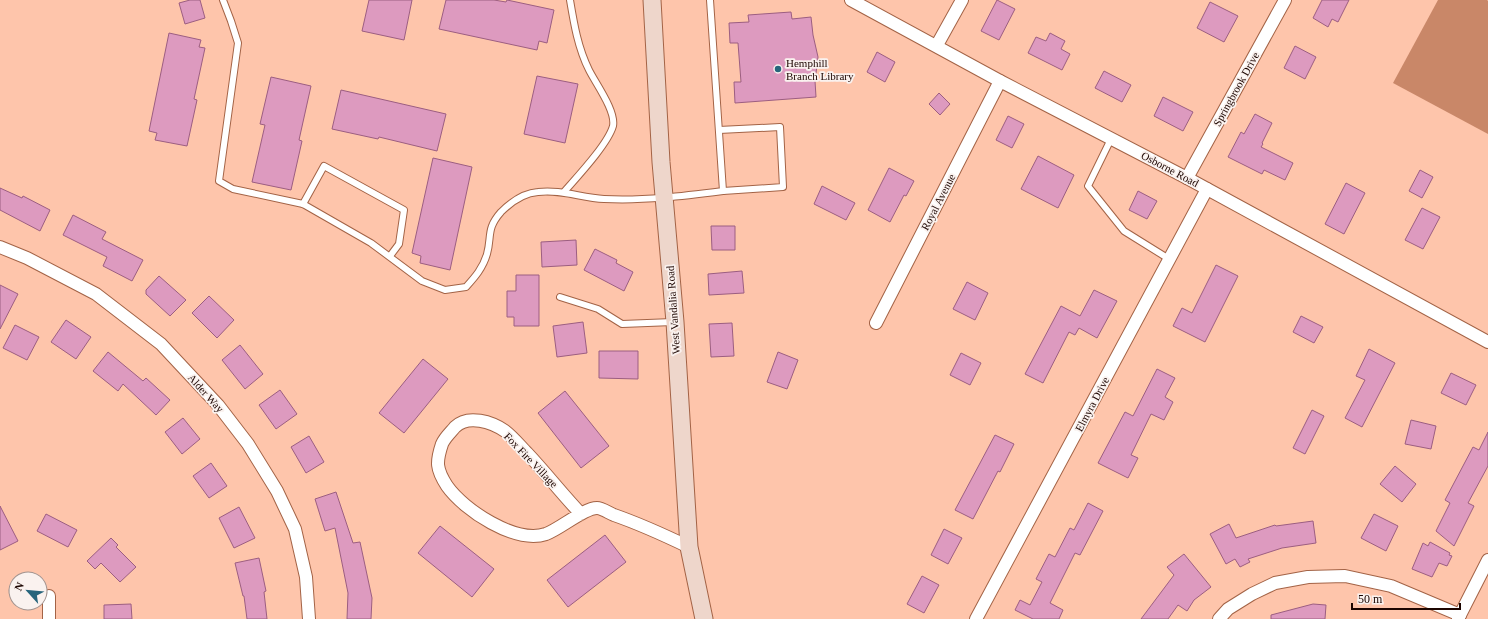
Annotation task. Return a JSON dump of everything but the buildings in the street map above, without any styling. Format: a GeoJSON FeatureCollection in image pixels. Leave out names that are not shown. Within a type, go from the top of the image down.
{"type":"FeatureCollection","features":[{"type":"Feature","properties":{"kind":"main road","name":"West Vandalia Road"},"geometry":{"type":"LineString","coordinates":[[652,0],[664,198],[675,322],[689,547],[704,619]]}},
{"type":"Feature","properties":{"kind":"street","name":"Osborne Road"},"geometry":{"type":"LineString","coordinates":[[851,0],[937,45],[1000,81],[1187,178],[1488,342]]}},
{"type":"Feature","properties":{"kind":"street"},"geometry":{"type":"LineString","coordinates":[[937,45],[962,0]]}},
{"type":"Feature","properties":{"kind":"street","name":"Springbrook Drive"},"geometry":{"type":"LineString","coordinates":[[1187,178],[1285,0]]}},
{"type":"Feature","properties":{"kind":"street","name":"Royal Avenue"},"geometry":{"type":"LineString","coordinates":[[876,323],[1000,81]]}},
{"type":"Feature","properties":{"kind":"street","name":"Elmyra Drive"},"geometry":{"type":"LineString","coordinates":[[976,619],[1207,189]]}},
{"type":"Feature","properties":{"kind":"street","name":"Alder Way"},"geometry":{"type":"LineString","coordinates":[[0,247],[27,258],[96,294],[161,344],[218,405],[248,444],[277,491],[294,529],[306,577],[309,619]]}},
{"type":"Feature","properties":{"kind":"street","name":"Fox Fire Village"},"geometry":{"type":"LineString","coordinates":[[581,514],[542,469],[505,431],[488,423],[474,420],[459,423],[444,440],[437,460],[441,476],[456,497],[484,519],[525,536],[545,534],[564,525],[581,514],[597,508],[635,522],[689,547]]}},
{"type":"Feature","properties":{"kind":"street"},"geometry":{"type":"LineString","coordinates":[[1219,619],[1228,610],[1252,594],[1275,583],[1308,577],[1345,576],[1391,586],[1459,617],[1488,560]]}},
{"type":"Feature","properties":{"kind":"street"},"geometry":{"type":"LineString","coordinates":[[49,596],[50,619]]}},
{"type":"Feature","properties":{"kind":"lane"},"geometry":{"type":"LineString","coordinates":[[223,0],[232,21],[238,42],[219,181],[233,189],[303,204],[371,243],[422,281],[445,290],[466,287],[480,271],[487,254],[490,229],[501,213],[517,199],[537,192],[564,192],[603,199],[664,198],[723,191],[783,187],[780,127],[719,130]]}},
{"type":"Feature","properties":{"kind":"lane"},"geometry":{"type":"LineString","coordinates":[[564,192],[606,141],[613,125],[612,113],[588,69],[577,39],[570,0]]}},
{"type":"Feature","properties":{"kind":"lane"},"geometry":{"type":"LineString","coordinates":[[710,0],[723,191]]}},
{"type":"Feature","properties":{"kind":"lane"},"geometry":{"type":"LineString","coordinates":[[1111,139],[1088,186],[1124,231],[1169,259]]}},
{"type":"Feature","properties":{"kind":"lane"},"geometry":{"type":"LineString","coordinates":[[303,204],[324,166],[404,210],[399,244],[390,256]]}},
{"type":"Feature","properties":{"kind":"lane"},"geometry":{"type":"LineString","coordinates":[[560,297],[598,309],[622,324],[675,322]]}},
{"type":"Feature","properties":{"kind":"shaded area"},"geometry":{"type":"Polygon","coordinates":[[[1438,0],[1488,1],[1488,134],[1393,83],[1438,0]]]}},
{"type":"Feature","properties":{"kind":"place","name":"Hemphill Branch Library"},"geometry":{"type":"Point","coordinates":[778,69]}}]}
